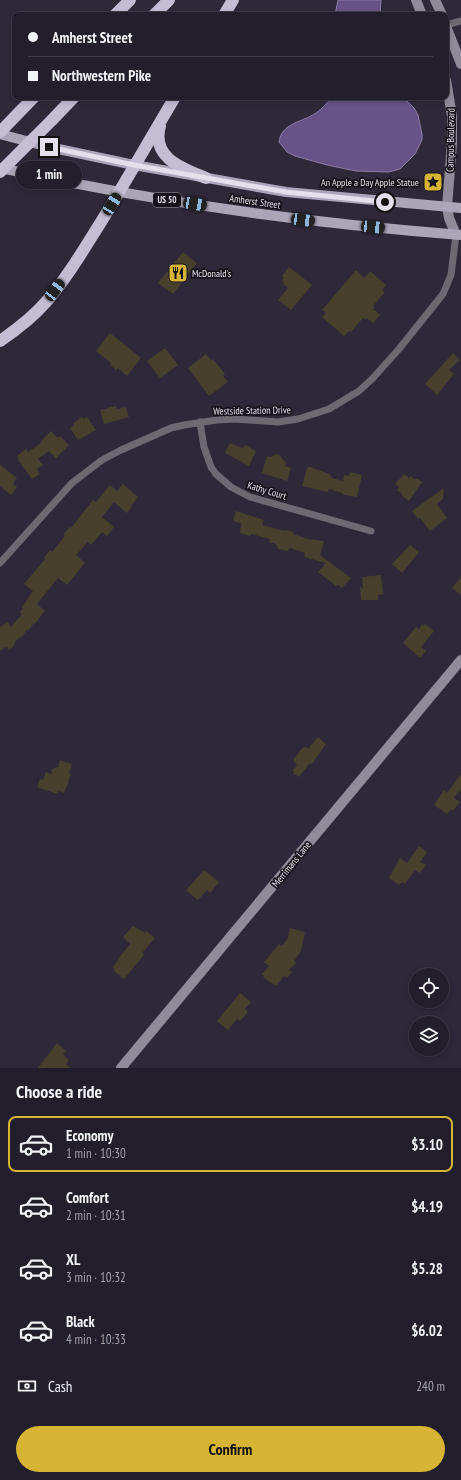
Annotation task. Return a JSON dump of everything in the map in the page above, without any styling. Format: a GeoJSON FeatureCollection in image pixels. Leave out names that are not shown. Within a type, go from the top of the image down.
{"type":"FeatureCollection","features":[{"type":"Feature","properties":{"kind":"highway"},"geometry":{"type":"LineString","coordinates":[[118,12],[130,0]]}},
{"type":"Feature","properties":{"kind":"highway"},"geometry":{"type":"LineString","coordinates":[[157,12],[169,0]]}},
{"type":"Feature","properties":{"kind":"highway"},"geometry":{"type":"LineString","coordinates":[[226,12],[233,0]]}},
{"type":"Feature","properties":{"kind":"highway"},"geometry":{"type":"LineString","coordinates":[[0,133],[31,100]]}},
{"type":"Feature","properties":{"kind":"highway"},"geometry":{"type":"LineString","coordinates":[[0,172],[71,100]]}},
{"type":"Feature","properties":{"kind":"highway"},"geometry":{"type":"LineString","coordinates":[[0,341],[46,303],[81,254],[173,100]]}},
{"type":"Feature","properties":{"kind":"highway"},"geometry":{"type":"LineString","coordinates":[[163,117],[158,136],[158,143],[165,156],[178,166],[206,178]]}},
{"type":"Feature","properties":{"kind":"main road"},"geometry":{"type":"LineString","coordinates":[[416,0],[421,12]]}},
{"type":"Feature","properties":{"kind":"main road"},"geometry":{"type":"LineString","coordinates":[[435,0],[441,12]]}},
{"type":"Feature","properties":{"kind":"main road"},"geometry":{"type":"LineString","coordinates":[[449,34],[461,64]]}},
{"type":"Feature","properties":{"kind":"main road","name":"Campus Boulevard"},"geometry":{"type":"LineString","coordinates":[[449,98],[452,116],[452,143],[447,207],[448,218],[459,235]]}},
{"type":"Feature","properties":{"kind":"main road","name":"Amherst Street"},"geometry":{"type":"LineString","coordinates":[[0,133],[49,147],[134,165],[286,192],[461,208]]}},
{"type":"Feature","properties":{"kind":"main road","name":"US 50"},"geometry":{"type":"LineString","coordinates":[[0,168],[119,192]]}},
{"type":"Feature","properties":{"kind":"main road","name":"Amherst Street"},"geometry":{"type":"LineString","coordinates":[[119,192],[253,214],[333,224],[459,235]]}},
{"type":"Feature","properties":{"kind":"main road"},"geometry":{"type":"LineString","coordinates":[[459,235],[461,224]]}},
{"type":"Feature","properties":{"kind":"main road","name":"Merrimans Lane"},"geometry":{"type":"LineString","coordinates":[[121,1068],[461,660]]}},
{"type":"Feature","properties":{"kind":"street"},"geometry":{"type":"LineString","coordinates":[[449,25],[461,21]]}},
{"type":"Feature","properties":{"kind":"street","name":"Westside Station Drive"},"geometry":{"type":"LineString","coordinates":[[0,563],[72,483],[97,463],[121,450],[171,428],[200,422],[234,419],[278,422],[298,419],[329,409],[359,391],[391,359],[444,294],[451,276],[459,235]]}},
{"type":"Feature","properties":{"kind":"street","name":"Kathy Court"},"geometry":{"type":"LineString","coordinates":[[200,422],[204,447],[211,467],[230,487],[250,497],[371,531]]}},
{"type":"Feature","properties":{"kind":"shaded area"},"geometry":{"type":"Polygon","coordinates":[[[338,0],[381,0],[380,12],[336,12],[338,0]]]}},
{"type":"Feature","properties":{"kind":"shaded area"},"geometry":{"type":"Polygon","coordinates":[[[329,100],[406,100],[414,108],[418,115],[422,140],[415,154],[400,169],[389,172],[356,171],[327,165],[295,156],[287,152],[279,142],[284,131],[288,127],[311,116],[322,108],[329,100]]]}},
{"type":"Feature","properties":{"kind":"building","name":"McDonald's"},"geometry":{"type":"Polygon","coordinates":[[[183,252],[197,263],[173,294],[158,283],[183,252]]]}},
{"type":"Feature","properties":{"kind":"building"},"geometry":{"type":"Polygon","coordinates":[[[289,267],[312,285],[291,310],[278,300],[288,288],[283,283],[284,282],[282,280],[284,278],[282,276],[289,267]]]}},
{"type":"Feature","properties":{"kind":"building"},"geometry":{"type":"Polygon","coordinates":[[[356,270],[364,278],[370,271],[386,285],[382,290],[385,292],[373,306],[375,308],[373,309],[380,315],[373,323],[366,318],[365,320],[363,318],[351,332],[349,331],[344,336],[322,317],[326,313],[322,310],[356,270]]]}},
{"type":"Feature","properties":{"kind":"building"},"geometry":{"type":"Polygon","coordinates":[[[110,333],[141,358],[127,376],[118,368],[116,370],[110,365],[111,363],[96,351],[110,333]]]}},
{"type":"Feature","properties":{"kind":"building"},"geometry":{"type":"Polygon","coordinates":[[[165,348],[178,365],[160,378],[147,361],[165,348]]]}},
{"type":"Feature","properties":{"kind":"building"},"geometry":{"type":"Polygon","coordinates":[[[453,353],[460,360],[449,370],[454,374],[437,395],[425,384],[453,353]]]}},
{"type":"Feature","properties":{"kind":"building"},"geometry":{"type":"Polygon","coordinates":[[[206,354],[211,360],[213,359],[225,374],[223,376],[228,382],[209,396],[188,368],[206,354]]]}},
{"type":"Feature","properties":{"kind":"building"},"geometry":{"type":"Polygon","coordinates":[[[116,406],[117,409],[126,407],[129,417],[104,424],[100,410],[116,406]]]}},
{"type":"Feature","properties":{"kind":"building"},"geometry":{"type":"Polygon","coordinates":[[[82,417],[83,419],[87,417],[96,430],[78,440],[70,428],[74,425],[73,423],[82,417]]]}},
{"type":"Feature","properties":{"kind":"building"},"geometry":{"type":"Polygon","coordinates":[[[51,431],[58,438],[60,436],[69,445],[56,458],[49,451],[38,459],[43,465],[37,469],[40,474],[32,479],[18,460],[19,459],[17,456],[26,449],[28,452],[41,443],[40,442],[51,431]]]}},
{"type":"Feature","properties":{"kind":"building"},"geometry":{"type":"Polygon","coordinates":[[[230,443],[243,448],[245,445],[256,451],[249,466],[225,453],[230,443]]]}},
{"type":"Feature","properties":{"kind":"building"},"geometry":{"type":"Polygon","coordinates":[[[276,454],[281,456],[285,461],[285,466],[291,468],[287,481],[262,473],[267,456],[271,457],[276,454]]]}},
{"type":"Feature","properties":{"kind":"building"},"geometry":{"type":"Polygon","coordinates":[[[0,465],[17,478],[13,484],[17,487],[11,495],[0,486],[0,465]]]}},
{"type":"Feature","properties":{"kind":"building"},"geometry":{"type":"Polygon","coordinates":[[[310,467],[330,474],[332,478],[343,481],[344,475],[349,476],[350,472],[362,475],[357,497],[344,495],[329,489],[328,492],[302,486],[307,468],[310,467]]]}},
{"type":"Feature","properties":{"kind":"building"},"geometry":{"type":"Polygon","coordinates":[[[404,474],[409,478],[411,476],[422,482],[409,501],[401,495],[402,494],[397,490],[399,487],[395,484],[404,474]]]}},
{"type":"Feature","properties":{"kind":"building"},"geometry":{"type":"Polygon","coordinates":[[[123,484],[138,497],[131,506],[132,507],[127,513],[114,502],[102,517],[114,527],[107,536],[102,532],[91,545],[88,542],[76,555],[85,563],[67,585],[58,578],[37,604],[45,611],[35,624],[34,623],[28,631],[27,629],[23,636],[16,640],[13,647],[9,649],[6,647],[0,651],[0,627],[8,622],[11,627],[22,614],[20,612],[23,608],[22,607],[33,591],[24,584],[45,559],[44,558],[50,550],[52,552],[65,536],[63,535],[70,527],[71,528],[93,500],[96,502],[110,485],[117,491],[123,484]]]}},
{"type":"Feature","properties":{"kind":"building"},"geometry":{"type":"Polygon","coordinates":[[[444,488],[443,499],[437,504],[447,518],[430,531],[420,518],[418,519],[412,511],[444,488]]]}},
{"type":"Feature","properties":{"kind":"building"},"geometry":{"type":"Polygon","coordinates":[[[236,511],[264,520],[262,525],[294,532],[293,534],[308,539],[324,541],[320,555],[351,578],[342,588],[338,585],[336,586],[318,572],[326,563],[304,557],[305,553],[290,548],[287,551],[278,549],[276,544],[269,542],[270,539],[240,533],[241,523],[233,521],[236,511]]]}},
{"type":"Feature","properties":{"kind":"building"},"geometry":{"type":"Polygon","coordinates":[[[410,545],[419,552],[402,573],[392,564],[410,545]]]}},
{"type":"Feature","properties":{"kind":"building"},"geometry":{"type":"Polygon","coordinates":[[[381,575],[383,594],[378,595],[378,600],[361,600],[360,586],[363,589],[362,577],[381,575]]]}},
{"type":"Feature","properties":{"kind":"building"},"geometry":{"type":"Polygon","coordinates":[[[461,577],[461,595],[452,588],[461,577]]]}},
{"type":"Feature","properties":{"kind":"building"},"geometry":{"type":"Polygon","coordinates":[[[422,624],[424,626],[425,624],[434,631],[421,647],[426,651],[420,658],[403,643],[416,627],[419,629],[422,624]]]}},
{"type":"Feature","properties":{"kind":"building"},"geometry":{"type":"Polygon","coordinates":[[[318,737],[326,744],[312,764],[310,763],[299,777],[294,775],[293,770],[297,765],[293,760],[302,748],[306,747],[308,749],[318,737]]]}},
{"type":"Feature","properties":{"kind":"building"},"geometry":{"type":"Polygon","coordinates":[[[60,760],[72,764],[69,773],[71,774],[64,793],[58,791],[57,794],[37,787],[40,779],[43,780],[46,772],[51,774],[52,769],[58,767],[60,760]]]}},
{"type":"Feature","properties":{"kind":"building"},"geometry":{"type":"Polygon","coordinates":[[[461,774],[461,789],[454,798],[460,802],[453,811],[451,809],[447,814],[434,805],[444,790],[447,793],[461,774]]]}},
{"type":"Feature","properties":{"kind":"building"},"geometry":{"type":"Polygon","coordinates":[[[419,846],[427,852],[420,862],[426,865],[420,873],[415,870],[405,884],[402,882],[399,885],[389,878],[400,858],[407,863],[419,846]]]}},
{"type":"Feature","properties":{"kind":"building"},"geometry":{"type":"Polygon","coordinates":[[[204,870],[219,882],[210,893],[207,890],[198,900],[186,890],[204,870]]]}},
{"type":"Feature","properties":{"kind":"building"},"geometry":{"type":"Polygon","coordinates":[[[133,926],[145,933],[146,931],[155,938],[142,953],[144,955],[124,979],[113,970],[115,969],[113,967],[130,944],[123,937],[133,926]]]}},
{"type":"Feature","properties":{"kind":"building"},"geometry":{"type":"Polygon","coordinates":[[[290,928],[305,932],[301,951],[294,961],[296,963],[289,970],[292,972],[287,978],[284,976],[276,986],[263,977],[264,976],[262,974],[269,966],[264,962],[279,944],[282,946],[288,938],[290,928]]]}},
{"type":"Feature","properties":{"kind":"building"},"geometry":{"type":"Polygon","coordinates":[[[240,993],[251,1002],[245,1009],[248,1012],[240,1021],[237,1019],[228,1030],[217,1021],[240,993]]]}},
{"type":"Feature","properties":{"kind":"building"},"geometry":{"type":"Polygon","coordinates":[[[57,1043],[66,1051],[63,1054],[69,1060],[66,1064],[70,1068],[38,1068],[57,1043]]]}},
{"type":"Feature","properties":{"kind":"place","name":"An Apple a Day Apple Statue"},"geometry":{"type":"Point","coordinates":[433,182]}},
{"type":"Feature","properties":{"kind":"place","name":"McDonald's"},"geometry":{"type":"Point","coordinates":[178,273]}},
{"type":"Feature","properties":{"kind":"route"},"geometry":{"type":"LineString","coordinates":[[49,147],[134,165],[286,192],[385,202]]}}]}
